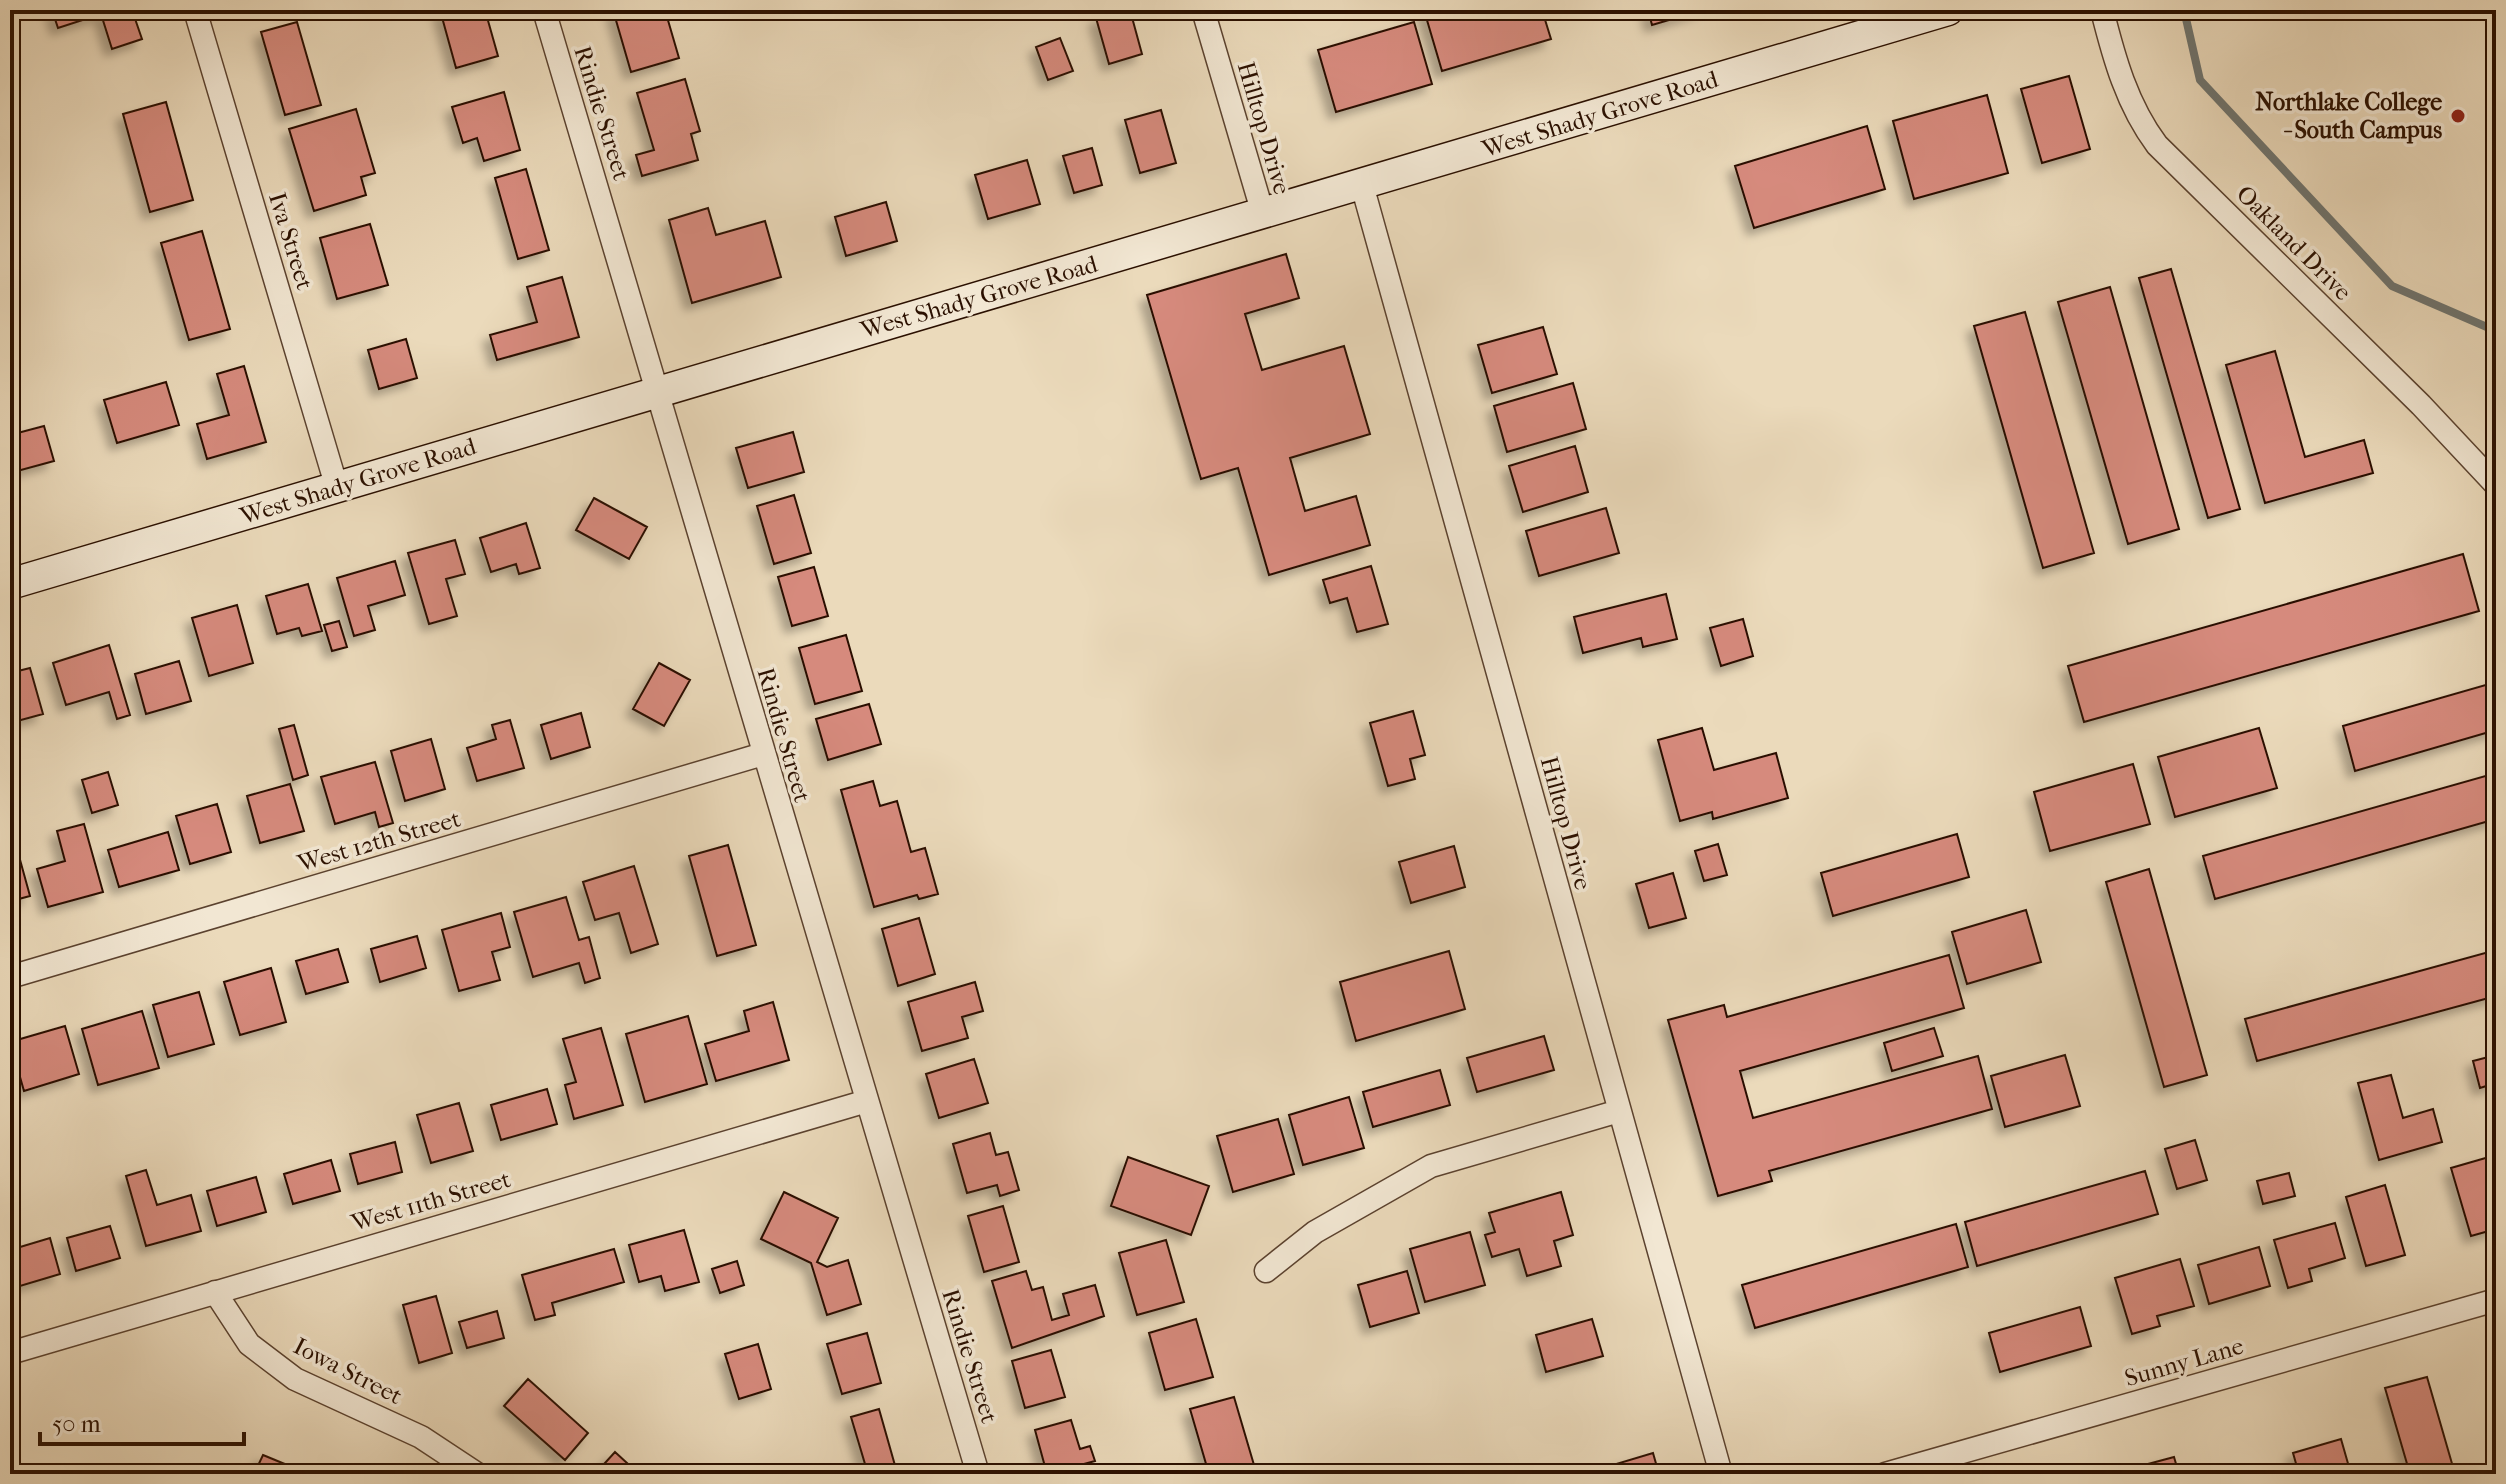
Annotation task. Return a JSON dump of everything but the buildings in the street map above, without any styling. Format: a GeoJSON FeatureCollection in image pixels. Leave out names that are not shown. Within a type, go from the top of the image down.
{"type":"FeatureCollection","features":[{"type":"Feature","properties":{"kind":"main road","name":"West Shady Grove Road"},"geometry":{"type":"LineString","coordinates":[[10,584],[1948,10]]}},
{"type":"Feature","properties":{"kind":"street","name":"Iva Street"},"geometry":{"type":"LineString","coordinates":[[195,10],[337,488]]}},
{"type":"Feature","properties":{"kind":"street","name":"Rindie Street"},"geometry":{"type":"LineString","coordinates":[[544,10],[978,1474]]}},
{"type":"Feature","properties":{"kind":"street","name":"Hilltop Drive"},"geometry":{"type":"LineString","coordinates":[[1203,10],[1263,214]]}},
{"type":"Feature","properties":{"kind":"street","name":"Oakland Drive"},"geometry":{"type":"LineString","coordinates":[[2102,10],[2124,87],[2141,124],[2157,145],[2421,405],[2496,485]]}},
{"type":"Feature","properties":{"kind":"street","name":"Hilltop Drive"},"geometry":{"type":"LineString","coordinates":[[1362,185],[1721,1474]]}},
{"type":"Feature","properties":{"kind":"street","name":"West 12th Street"},"geometry":{"type":"LineString","coordinates":[[10,977],[763,754]]}},
{"type":"Feature","properties":{"kind":"street","name":"West 11th Street"},"geometry":{"type":"LineString","coordinates":[[10,1353],[867,1101]]}},
{"type":"Feature","properties":{"kind":"street"},"geometry":{"type":"LineString","coordinates":[[1266,1271],[1315,1232],[1431,1166],[1619,1111]]}},
{"type":"Feature","properties":{"kind":"street","name":"Iowa Street"},"geometry":{"type":"LineString","coordinates":[[215,1292],[249,1344],[295,1379],[421,1437],[477,1474]]}},
{"type":"Feature","properties":{"kind":"street","name":"Sunny Lane"},"geometry":{"type":"LineString","coordinates":[[1885,1474],[2496,1300]]}},
{"type":"Feature","properties":{"kind":"waterway"},"geometry":{"type":"LineString","coordinates":[[2184,10],[2200,80],[2392,286],[2496,331]]}},
{"type":"Feature","properties":{"kind":"place","name":"Northlake College - South Campus"},"geometry":{"type":"Point","coordinates":[2458,116]}}]}
